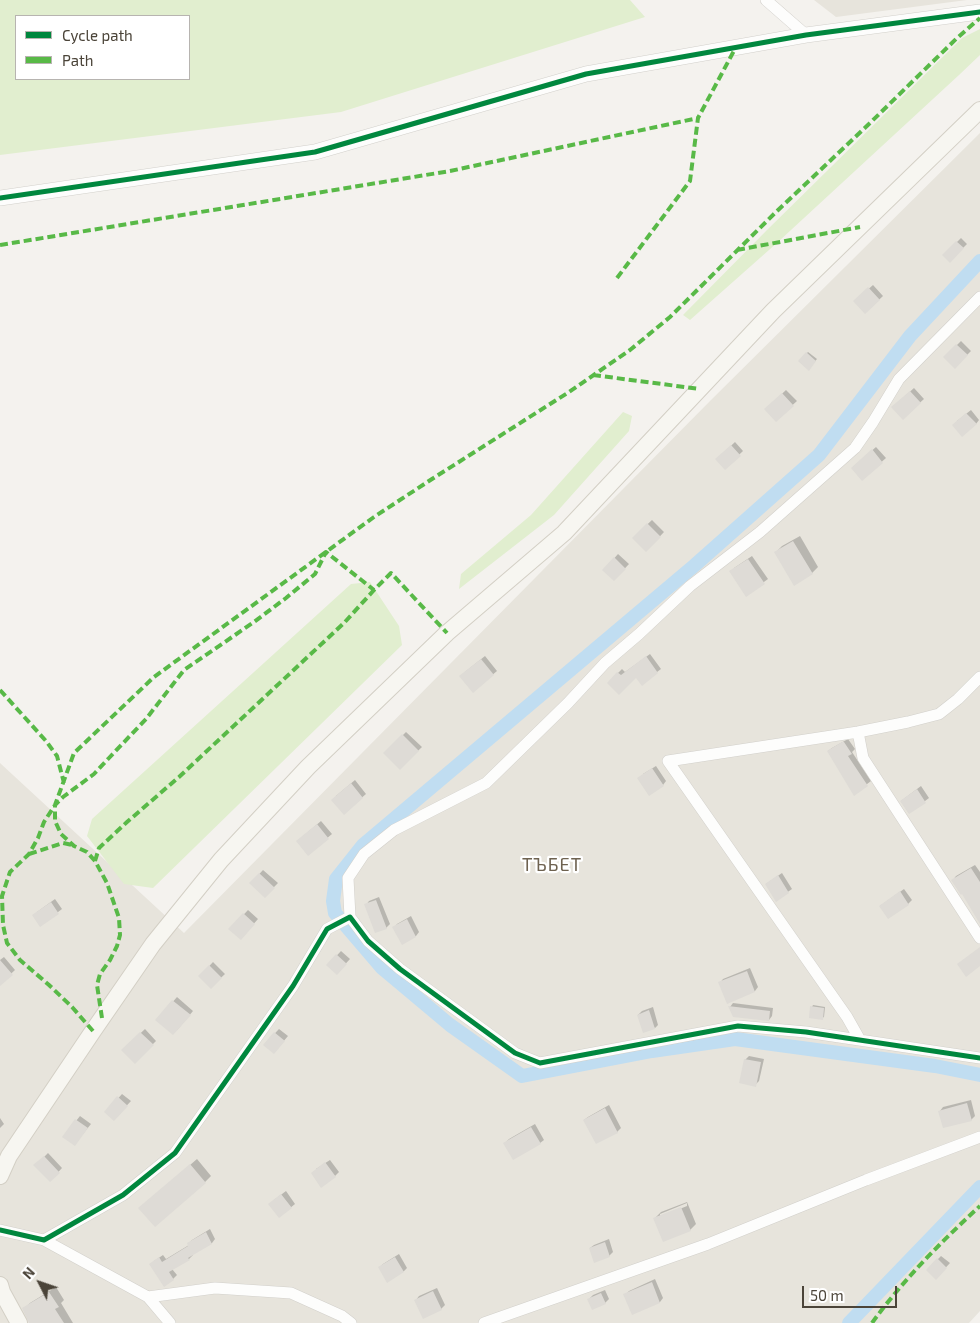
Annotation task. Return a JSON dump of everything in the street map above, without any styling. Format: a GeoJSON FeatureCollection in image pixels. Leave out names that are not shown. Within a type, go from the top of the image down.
{"type":"FeatureCollection","features":[{"type":"Feature","properties":{"kind":"main road"},"geometry":{"type":"LineString","coordinates":[[0,1176],[9,1156],[153,944],[221,860],[308,767],[447,633],[564,533],[773,311],[980,110]]}},
{"type":"Feature","properties":{"kind":"main road"},"geometry":{"type":"LineString","coordinates":[[1,1291],[19,1323]]}},
{"type":"Feature","properties":{"kind":"street"},"geometry":{"type":"LineString","coordinates":[[766,0],[806,35]]}},
{"type":"Feature","properties":{"kind":"street"},"geometry":{"type":"LineString","coordinates":[[0,198],[315,152],[586,74],[806,35],[980,12]]}},
{"type":"Feature","properties":{"kind":"street"},"geometry":{"type":"LineString","coordinates":[[980,297],[899,379],[874,422],[855,448],[760,532],[690,586],[605,663],[568,703],[486,783],[394,830],[364,854],[348,878],[350,917],[368,941],[400,969],[515,1053],[540,1063],[738,1026],[806,1032],[980,1058]]}},
{"type":"Feature","properties":{"kind":"street"},"geometry":{"type":"LineString","coordinates":[[860,1040],[847,1017],[668,761],[858,732],[908,722],[938,714],[958,699],[980,678]]}},
{"type":"Feature","properties":{"kind":"street"},"geometry":{"type":"LineString","coordinates":[[858,732],[863,758],[980,938]]}},
{"type":"Feature","properties":{"kind":"street"},"geometry":{"type":"LineString","coordinates":[[44,1240],[123,1195],[175,1153],[293,986],[327,929],[350,917]]}},
{"type":"Feature","properties":{"kind":"street"},"geometry":{"type":"LineString","coordinates":[[484,1323],[708,1244],[866,1180],[980,1137]]}},
{"type":"Feature","properties":{"kind":"street"},"geometry":{"type":"LineString","coordinates":[[0,1230],[44,1240],[148,1297],[170,1323]]}},
{"type":"Feature","properties":{"kind":"street"},"geometry":{"type":"LineString","coordinates":[[148,1297],[215,1288],[291,1293],[342,1316],[351,1323]]}},
{"type":"Feature","properties":{"kind":"shaded area"},"geometry":{"type":"Polygon","coordinates":[[[814,0],[967,0],[836,17],[814,0]]]}},
{"type":"Feature","properties":{"kind":"shaded area","name":"ТЪБЕТ"},"geometry":{"type":"Polygon","coordinates":[[[980,133],[980,1311],[969,1323],[0,1323],[0,763],[184,933],[711,400],[980,133]]]}},
{"type":"Feature","properties":{"kind":"green space"},"geometry":{"type":"Polygon","coordinates":[[[0,0],[630,0],[645,17],[341,112],[0,155],[0,0]]]}},
{"type":"Feature","properties":{"kind":"green space"},"geometry":{"type":"Polygon","coordinates":[[[980,29],[980,55],[778,242],[690,320],[683,315],[962,38],[980,29]]]}},
{"type":"Feature","properties":{"kind":"green space"},"geometry":{"type":"Polygon","coordinates":[[[623,412],[632,416],[629,431],[554,515],[459,589],[461,574],[531,515],[623,412]]]}},
{"type":"Feature","properties":{"kind":"green space"},"geometry":{"type":"Polygon","coordinates":[[[370,582],[399,626],[402,645],[153,888],[124,884],[87,836],[92,819],[351,584],[370,582]]]}},
{"type":"Feature","properties":{"kind":"building"},"geometry":{"type":"Polygon","coordinates":[[[956,241],[964,248],[950,263],[942,255],[956,241]]]}},
{"type":"Feature","properties":{"kind":"building"},"geometry":{"type":"Polygon","coordinates":[[[868,287],[880,300],[865,314],[853,301],[868,287]]]}},
{"type":"Feature","properties":{"kind":"building"},"geometry":{"type":"Polygon","coordinates":[[[956,344],[968,355],[955,369],[943,357],[956,344]]]}},
{"type":"Feature","properties":{"kind":"building"},"geometry":{"type":"Polygon","coordinates":[[[806,352],[816,361],[809,371],[798,361],[806,352]]]}},
{"type":"Feature","properties":{"kind":"building"},"geometry":{"type":"Polygon","coordinates":[[[910,391],[921,403],[903,420],[891,407],[910,391]]]}},
{"type":"Feature","properties":{"kind":"building"},"geometry":{"type":"Polygon","coordinates":[[[782,393],[794,406],[776,422],[764,409],[782,393]]]}},
{"type":"Feature","properties":{"kind":"building"},"geometry":{"type":"Polygon","coordinates":[[[966,413],[977,424],[962,437],[952,425],[966,413]]]}},
{"type":"Feature","properties":{"kind":"building"},"geometry":{"type":"Polygon","coordinates":[[[731,445],[741,456],[725,470],[715,459],[731,445]]]}},
{"type":"Feature","properties":{"kind":"building"},"geometry":{"type":"Polygon","coordinates":[[[872,449],[883,463],[862,481],[851,468],[872,449]]]}},
{"type":"Feature","properties":{"kind":"building"},"geometry":{"type":"Polygon","coordinates":[[[647,523],[661,537],[646,552],[632,538],[647,523]]]}},
{"type":"Feature","properties":{"kind":"building"},"geometry":{"type":"Polygon","coordinates":[[[793,541],[813,574],[794,586],[774,552],[793,541]]]}},
{"type":"Feature","properties":{"kind":"building"},"geometry":{"type":"Polygon","coordinates":[[[614,557],[626,569],[614,581],[602,570],[614,557]]]}},
{"type":"Feature","properties":{"kind":"building"},"geometry":{"type":"Polygon","coordinates":[[[748,559],[765,584],[746,597],[729,571],[748,559]]]}},
{"type":"Feature","properties":{"kind":"building"},"geometry":{"type":"Polygon","coordinates":[[[646,656],[658,673],[642,686],[636,678],[619,695],[607,683],[617,672],[621,675],[646,656]]]}},
{"type":"Feature","properties":{"kind":"building"},"geometry":{"type":"Polygon","coordinates":[[[481,659],[494,675],[473,693],[459,676],[481,659]]]}},
{"type":"Feature","properties":{"kind":"building"},"geometry":{"type":"Polygon","coordinates":[[[402,734],[419,751],[400,770],[383,753],[402,734]]]}},
{"type":"Feature","properties":{"kind":"building"},"geometry":{"type":"Polygon","coordinates":[[[844,742],[852,754],[848,756],[868,786],[854,796],[827,751],[844,742]]]}},
{"type":"Feature","properties":{"kind":"building"},"geometry":{"type":"Polygon","coordinates":[[[652,768],[664,786],[649,796],[637,778],[652,768]]]}},
{"type":"Feature","properties":{"kind":"building"},"geometry":{"type":"Polygon","coordinates":[[[351,783],[363,798],[344,815],[331,800],[351,783]]]}},
{"type":"Feature","properties":{"kind":"building"},"geometry":{"type":"Polygon","coordinates":[[[917,789],[926,803],[909,814],[900,801],[917,789]]]}},
{"type":"Feature","properties":{"kind":"building"},"geometry":{"type":"Polygon","coordinates":[[[317,824],[329,839],[308,856],[296,841],[317,824]]]}},
{"type":"Feature","properties":{"kind":"building"},"geometry":{"type":"Polygon","coordinates":[[[971,868],[980,882],[980,924],[951,880],[971,868]]]}},
{"type":"Feature","properties":{"kind":"building"},"geometry":{"type":"Polygon","coordinates":[[[259,873],[275,888],[265,898],[249,883],[259,873]]]}},
{"type":"Feature","properties":{"kind":"building"},"geometry":{"type":"Polygon","coordinates":[[[778,875],[789,893],[776,902],[765,884],[778,875]]]}},
{"type":"Feature","properties":{"kind":"building"},"geometry":{"type":"Polygon","coordinates":[[[900,891],[909,905],[888,919],[879,906],[900,891]]]}},
{"type":"Feature","properties":{"kind":"building"},"geometry":{"type":"Polygon","coordinates":[[[376,900],[387,929],[375,933],[364,904],[376,900]]]}},
{"type":"Feature","properties":{"kind":"building"},"geometry":{"type":"Polygon","coordinates":[[[51,902],[59,914],[40,927],[32,915],[51,902]]]}},
{"type":"Feature","properties":{"kind":"building"},"geometry":{"type":"Polygon","coordinates":[[[243,913],[255,924],[241,940],[228,929],[243,913]]]}},
{"type":"Feature","properties":{"kind":"building"},"geometry":{"type":"Polygon","coordinates":[[[407,919],[416,937],[402,945],[392,927],[407,919]]]}},
{"type":"Feature","properties":{"kind":"building"},"geometry":{"type":"Polygon","coordinates":[[[980,947],[980,966],[966,977],[957,964],[980,947]]]}},
{"type":"Feature","properties":{"kind":"building"},"geometry":{"type":"Polygon","coordinates":[[[336,954],[347,964],[337,975],[326,965],[336,954]]]}},
{"type":"Feature","properties":{"kind":"building"},"geometry":{"type":"Polygon","coordinates":[[[0,960],[13,975],[0,986],[0,960]]]}},
{"type":"Feature","properties":{"kind":"building"},"geometry":{"type":"Polygon","coordinates":[[[209,965],[222,978],[211,989],[198,976],[209,965]]]}},
{"type":"Feature","properties":{"kind":"building"},"geometry":{"type":"Polygon","coordinates":[[[747,971],[755,992],[727,1004],[718,982],[747,971]]]}},
{"type":"Feature","properties":{"kind":"building"},"geometry":{"type":"Polygon","coordinates":[[[172,1000],[191,1015],[173,1035],[155,1020],[172,1000]]]}},
{"type":"Feature","properties":{"kind":"building"},"geometry":{"type":"Polygon","coordinates":[[[728,1006],[770,1011],[769,1021],[733,1017],[728,1006]]]}},
{"type":"Feature","properties":{"kind":"building"},"geometry":{"type":"Polygon","coordinates":[[[810,1006],[824,1008],[823,1020],[809,1018],[810,1006]]]}},
{"type":"Feature","properties":{"kind":"building"},"geometry":{"type":"Polygon","coordinates":[[[649,1010],[655,1029],[643,1033],[637,1015],[649,1010]]]}},
{"type":"Feature","properties":{"kind":"building"},"geometry":{"type":"Polygon","coordinates":[[[140,1032],[154,1045],[135,1064],[121,1050],[140,1032]]]}},
{"type":"Feature","properties":{"kind":"building"},"geometry":{"type":"Polygon","coordinates":[[[274,1032],[285,1041],[274,1054],[263,1045],[274,1032]]]}},
{"type":"Feature","properties":{"kind":"building"},"geometry":{"type":"Polygon","coordinates":[[[744,1059],[761,1062],[756,1087],[739,1083],[744,1059]]]}},
{"type":"Feature","properties":{"kind":"building"},"geometry":{"type":"Polygon","coordinates":[[[117,1096],[128,1106],[114,1121],[104,1112],[117,1096]]]}},
{"type":"Feature","properties":{"kind":"building"},"geometry":{"type":"Polygon","coordinates":[[[967,1103],[972,1121],[943,1128],[938,1111],[967,1103]]]}},
{"type":"Feature","properties":{"kind":"building"},"geometry":{"type":"Polygon","coordinates":[[[605,1108],[618,1133],[596,1144],[583,1120],[605,1108]]]}},
{"type":"Feature","properties":{"kind":"building"},"geometry":{"type":"Polygon","coordinates":[[[75,1119],[88,1128],[75,1146],[62,1137],[75,1119]]]}},
{"type":"Feature","properties":{"kind":"building"},"geometry":{"type":"Polygon","coordinates":[[[531,1127],[541,1144],[513,1160],[503,1143],[531,1127]]]}},
{"type":"Feature","properties":{"kind":"building"},"geometry":{"type":"Polygon","coordinates":[[[44,1156],[60,1173],[50,1182],[33,1165],[44,1156]]]}},
{"type":"Feature","properties":{"kind":"building"},"geometry":{"type":"Polygon","coordinates":[[[325,1162],[336,1177],[321,1188],[311,1173],[325,1162]]]}},
{"type":"Feature","properties":{"kind":"building"},"geometry":{"type":"Polygon","coordinates":[[[190,1164],[206,1183],[155,1227],[138,1208],[190,1164]]]}},
{"type":"Feature","properties":{"kind":"building"},"geometry":{"type":"Polygon","coordinates":[[[281,1194],[292,1208],[279,1218],[268,1204],[281,1194]]]}},
{"type":"Feature","properties":{"kind":"building"},"geometry":{"type":"Polygon","coordinates":[[[681,1207],[691,1231],[663,1242],[653,1218],[681,1207]]]}},
{"type":"Feature","properties":{"kind":"building"},"geometry":{"type":"Polygon","coordinates":[[[206,1232],[212,1244],[169,1272],[174,1280],[164,1287],[149,1264],[159,1257],[162,1262],[188,1246],[187,1243],[206,1232]]]}},
{"type":"Feature","properties":{"kind":"building"},"geometry":{"type":"Polygon","coordinates":[[[605,1242],[610,1257],[594,1263],[589,1248],[605,1242]]]}},
{"type":"Feature","properties":{"kind":"building"},"geometry":{"type":"Polygon","coordinates":[[[395,1257],[404,1272],[387,1283],[378,1267],[395,1257]]]}},
{"type":"Feature","properties":{"kind":"building"},"geometry":{"type":"Polygon","coordinates":[[[937,1258],[947,1268],[936,1280],[926,1270],[937,1258]]]}},
{"type":"Feature","properties":{"kind":"building"},"geometry":{"type":"Polygon","coordinates":[[[652,1282],[660,1303],[632,1315],[623,1294],[652,1282]]]}},
{"type":"Feature","properties":{"kind":"building"},"geometry":{"type":"Polygon","coordinates":[[[433,1291],[442,1310],[423,1319],[414,1300],[433,1291]]]}},
{"type":"Feature","properties":{"kind":"building"},"geometry":{"type":"Polygon","coordinates":[[[49,1292],[59,1307],[55,1309],[64,1323],[29,1323],[22,1308],[49,1292]]]}},
{"type":"Feature","properties":{"kind":"building"},"geometry":{"type":"Polygon","coordinates":[[[601,1293],[606,1304],[592,1310],[587,1299],[601,1293]]]}},
{"type":"Feature","properties":{"kind":"waterway"},"geometry":{"type":"LineString","coordinates":[[980,261],[910,336],[819,455],[695,565],[363,845],[336,879],[333,901],[335,913],[382,968],[450,1025],[522,1076],[652,1051],[735,1039],[935,1066],[980,1075]]}},
{"type":"Feature","properties":{"kind":"waterway"},"geometry":{"type":"LineString","coordinates":[[849,1323],[980,1187]]}},
{"type":"Feature","properties":{"kind":"marked path"},"geometry":{"type":"LineString","coordinates":[[93,1031],[72,1007],[20,960],[7,943],[3,925],[2,896],[10,872],[29,854],[38,838],[44,822],[55,805],[74,753],[154,677],[374,517],[569,392],[630,350],[670,317],[777,211],[980,18]]}},
{"type":"Feature","properties":{"kind":"marked path"},"geometry":{"type":"LineString","coordinates":[[617,278],[690,181],[698,118],[736,47]]}},
{"type":"Feature","properties":{"kind":"marked path"},"geometry":{"type":"LineString","coordinates":[[0,245],[450,171],[698,118]]}},
{"type":"Feature","properties":{"kind":"marked path"},"geometry":{"type":"LineString","coordinates":[[737,250],[860,227]]}},
{"type":"Feature","properties":{"kind":"marked path"},"geometry":{"type":"LineString","coordinates":[[593,375],[700,389]]}},
{"type":"Feature","properties":{"kind":"marked path"},"geometry":{"type":"LineString","coordinates":[[102,1018],[97,985],[100,974],[117,946],[120,935],[119,918],[107,883],[95,861],[87,852],[74,846],[61,834],[55,821],[55,805],[94,774],[146,719],[184,670],[254,622],[315,574],[326,552],[374,590]]}},
{"type":"Feature","properties":{"kind":"marked path"},"geometry":{"type":"LineString","coordinates":[[95,861],[99,848],[179,777],[344,623],[391,573],[447,633]]}},
{"type":"Feature","properties":{"kind":"marked path"},"geometry":{"type":"LineString","coordinates":[[0,690],[57,756],[64,783]]}},
{"type":"Feature","properties":{"kind":"marked path"},"geometry":{"type":"LineString","coordinates":[[29,854],[63,843],[72,845]]}},
{"type":"Feature","properties":{"kind":"marked path"},"geometry":{"type":"LineString","coordinates":[[872,1323],[923,1262],[980,1206]]}},
{"type":"Feature","properties":{"kind":"cycle path"},"geometry":{"type":"LineString","coordinates":[[0,198],[315,152],[586,74],[806,35],[980,12]]}},
{"type":"Feature","properties":{"kind":"cycle path"},"geometry":{"type":"LineString","coordinates":[[0,1230],[44,1240],[123,1195],[175,1153],[293,986],[327,929],[350,917],[368,941],[400,969],[515,1053],[540,1063],[738,1026],[806,1032],[980,1058]]}},
{"type":"Feature","properties":{"kind":"district","name":"ТЪБЕТ"},"geometry":{"type":"Point","coordinates":[552,865]}}]}
